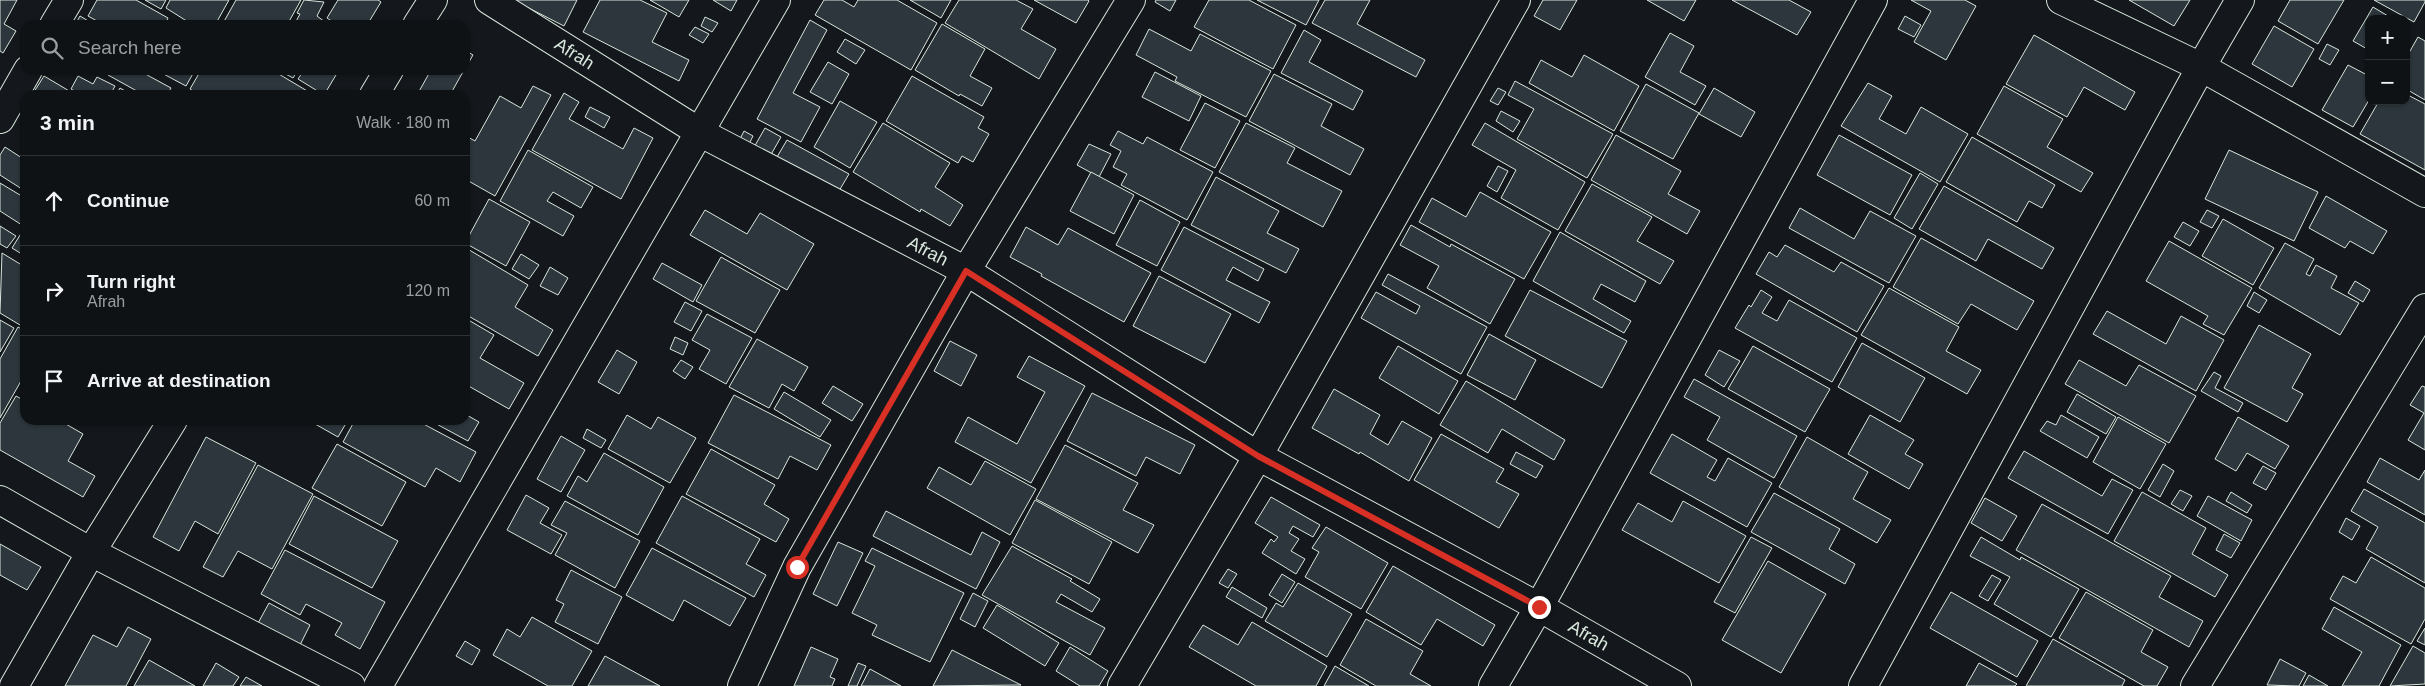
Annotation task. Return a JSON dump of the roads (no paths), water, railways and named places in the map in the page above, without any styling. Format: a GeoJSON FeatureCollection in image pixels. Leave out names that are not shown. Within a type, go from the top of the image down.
{"type":"FeatureCollection","features":[{"type":"Feature","properties":{"kind":"street"},"geometry":{"type":"LineString","coordinates":[[57,20],[69,0]]}},
{"type":"Feature","properties":{"kind":"street"},"geometry":{"type":"LineString","coordinates":[[420,20],[433,0]]}},
{"type":"Feature","properties":{"kind":"street","name":"Afrah"},"geometry":{"type":"LineString","coordinates":[[489,0],[701,133],[966,271],[1258,456],[1539,607],[1677,686]]}},
{"type":"Feature","properties":{"kind":"street"},"geometry":{"type":"LineString","coordinates":[[378,686],[701,133],[776,0]]}},
{"type":"Feature","properties":{"kind":"street"},"geometry":{"type":"LineString","coordinates":[[742,686],[797,567],[966,271],[1131,0]]}},
{"type":"Feature","properties":{"kind":"street"},"geometry":{"type":"LineString","coordinates":[[1122,686],[1258,456],[1516,0]]}},
{"type":"Feature","properties":{"kind":"street"},"geometry":{"type":"LineString","coordinates":[[1493,686],[1539,607],[1873,0]]}},
{"type":"Feature","properties":{"kind":"street"},"geometry":{"type":"LineString","coordinates":[[2061,0],[2201,67],[2425,193]]}},
{"type":"Feature","properties":{"kind":"street"},"geometry":{"type":"LineString","coordinates":[[1862,686],[2201,67],[2240,0]]}},
{"type":"Feature","properties":{"kind":"street"},"geometry":{"type":"LineString","coordinates":[[0,119],[25,75]]}},
{"type":"Feature","properties":{"kind":"street"},"geometry":{"type":"LineString","coordinates":[[377,90],[386,75]]}},
{"type":"Feature","properties":{"kind":"street"},"geometry":{"type":"LineString","coordinates":[[2195,686],[2425,308]]}},
{"type":"Feature","properties":{"kind":"street"},"geometry":{"type":"LineString","coordinates":[[14,686],[91,552],[170,425]]}},
{"type":"Feature","properties":{"kind":"street"},"geometry":{"type":"LineString","coordinates":[[0,500],[91,552],[350,686]]}}]}
